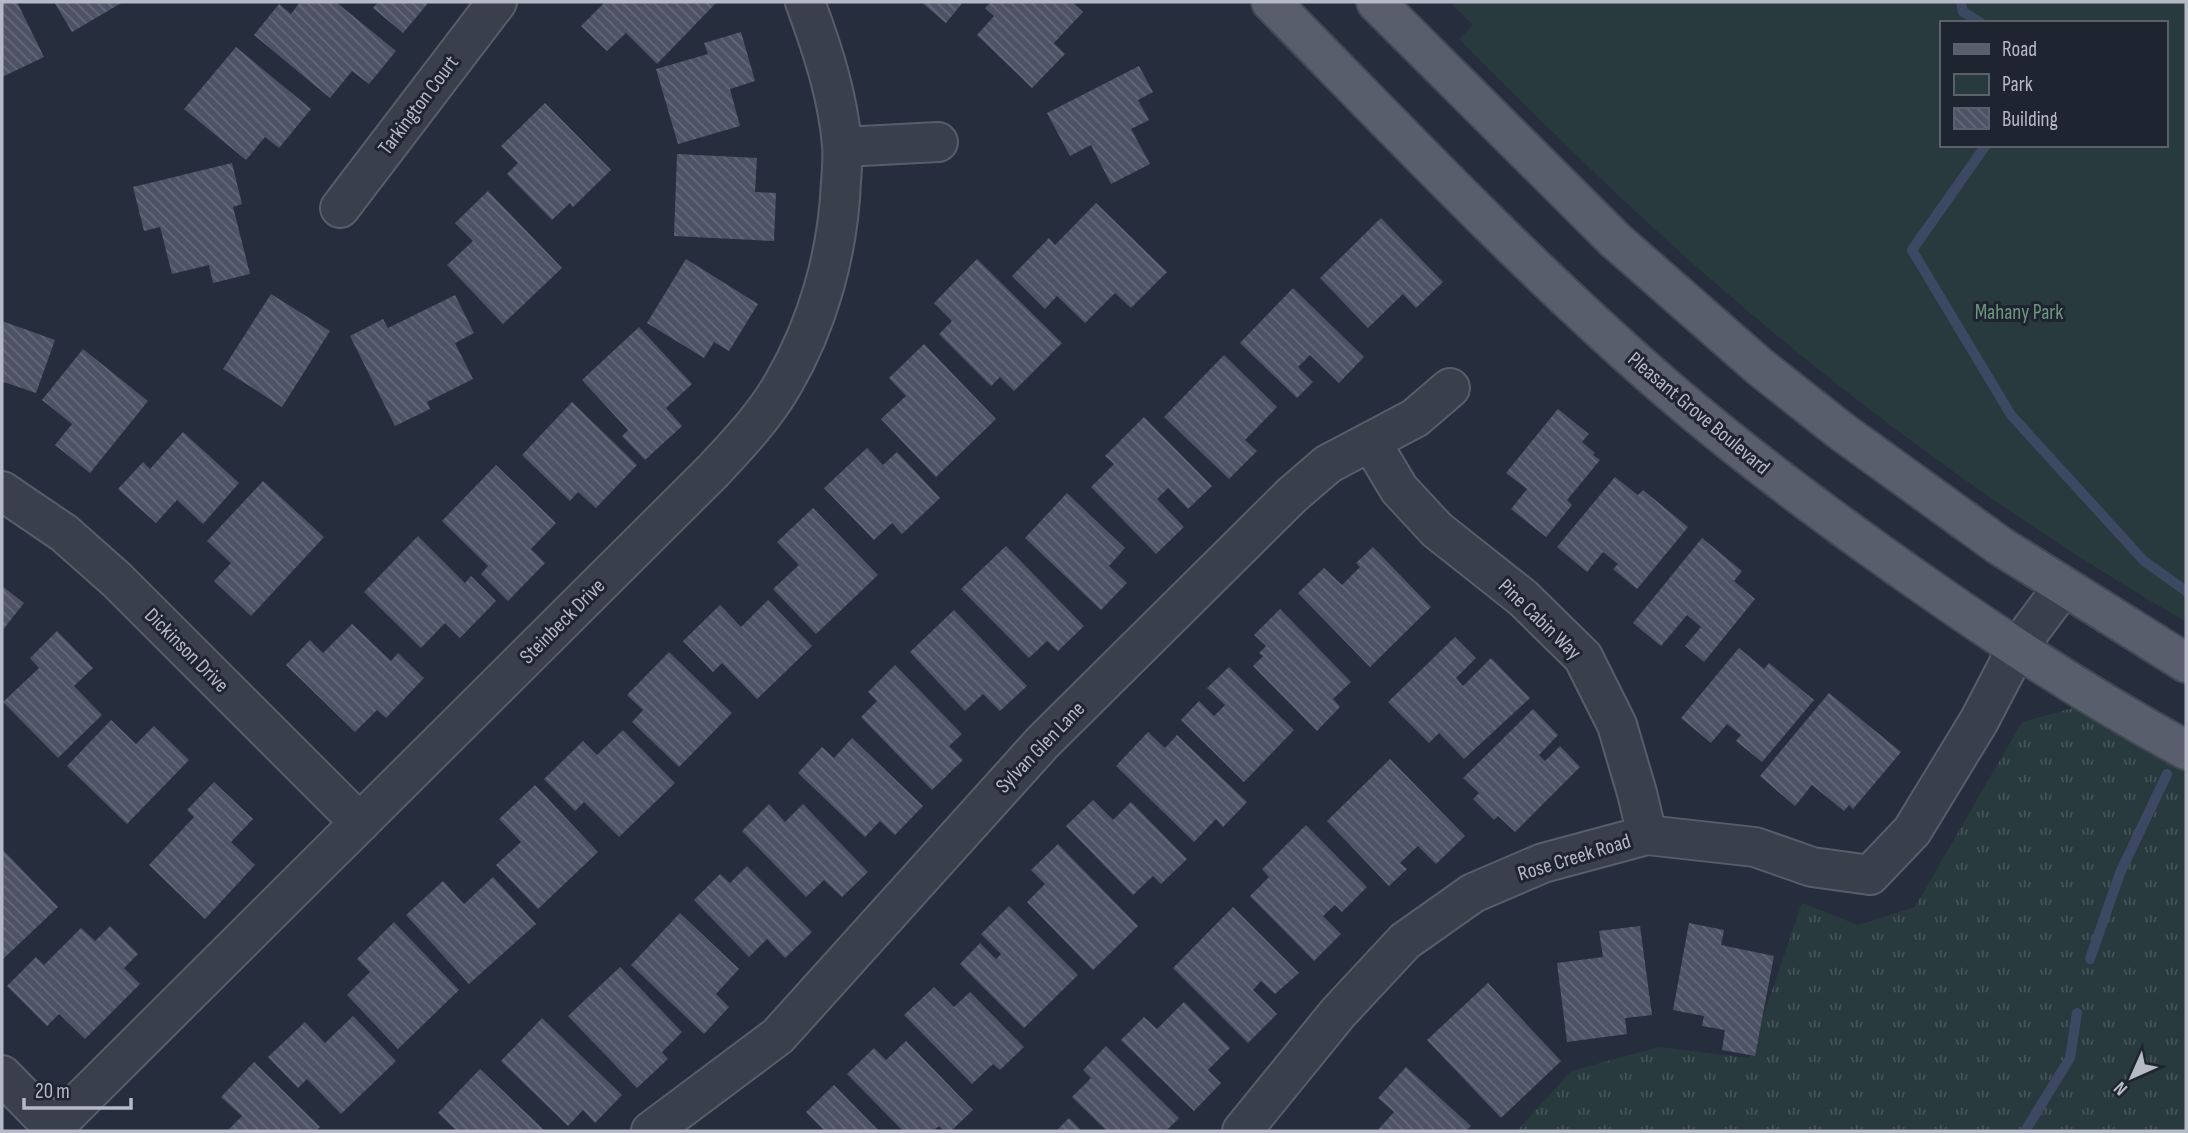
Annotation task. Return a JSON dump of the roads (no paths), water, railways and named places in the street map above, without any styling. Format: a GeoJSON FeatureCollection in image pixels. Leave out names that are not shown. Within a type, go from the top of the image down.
{"type":"FeatureCollection","features":[{"type":"Feature","properties":{"kind":"main road","name":"Pleasant Grove Boulevard"},"geometry":{"type":"LineString","coordinates":[[1271,2],[1482,217],[1650,374],[1790,489],[2016,650],[2186,750]]}},
{"type":"Feature","properties":{"kind":"main road"},"geometry":{"type":"LineString","coordinates":[[1376,2],[1615,240],[1760,367],[1917,488],[2063,587],[2186,663]]}},
{"type":"Feature","properties":{"kind":"street","name":"Tarkington Court"},"geometry":{"type":"LineString","coordinates":[[340,208],[497,2]]}},
{"type":"Feature","properties":{"kind":"street","name":"Steinbeck Drive"},"geometry":{"type":"LineString","coordinates":[[52,1129],[713,471],[751,429],[782,386],[808,336],[826,281],[839,215],[843,147],[831,84],[805,2]]}},
{"type":"Feature","properties":{"kind":"street"},"geometry":{"type":"LineString","coordinates":[[843,147],[938,142]]}},
{"type":"Feature","properties":{"kind":"street","name":"Sylvan Glen Lane"},"geometry":{"type":"LineString","coordinates":[[651,1131],[778,1036],[918,878],[1053,732],[1292,495],[1328,464],[1415,418],[1450,388]]}},
{"type":"Feature","properties":{"kind":"street","name":"Pine Cabin Way"},"geometry":{"type":"LineString","coordinates":[[1371,442],[1399,489],[1437,530],[1522,598],[1583,657],[1618,725],[1647,835]]}},
{"type":"Feature","properties":{"kind":"street","name":"Dickinson Drive"},"geometry":{"type":"LineString","coordinates":[[2,491],[64,533],[117,580],[360,823]]}},
{"type":"Feature","properties":{"kind":"street","name":"Rose Creek Road"},"geometry":{"type":"LineString","coordinates":[[1242,1131],[1338,1013],[1405,941],[1473,893],[1544,863],[1647,835],[1755,847],[1812,867],[1870,875],[1912,831],[1979,721],[2016,650],[2063,587]]}},
{"type":"Feature","properties":{"kind":"street"},"geometry":{"type":"LineString","coordinates":[[2,1075],[52,1129]]}},
{"type":"Feature","properties":{"kind":"waterway"},"geometry":{"type":"LineString","coordinates":[[1961,2],[1963,12],[1978,21]]}},
{"type":"Feature","properties":{"kind":"waterway"},"geometry":{"type":"LineString","coordinates":[[1985,147],[1912,250],[2011,415],[2144,561],[2186,591]]}},
{"type":"Feature","properties":{"kind":"waterway"},"geometry":{"type":"LineString","coordinates":[[2090,959],[2120,873],[2167,774]]}},
{"type":"Feature","properties":{"kind":"waterway"},"geometry":{"type":"LineString","coordinates":[[2025,1131],[2070,1058],[2077,1013]]}},
{"type":"Feature","properties":{"kind":"park label","name":"Mahany Park"},"geometry":{"type":"Point","coordinates":[2019,312]}}]}
